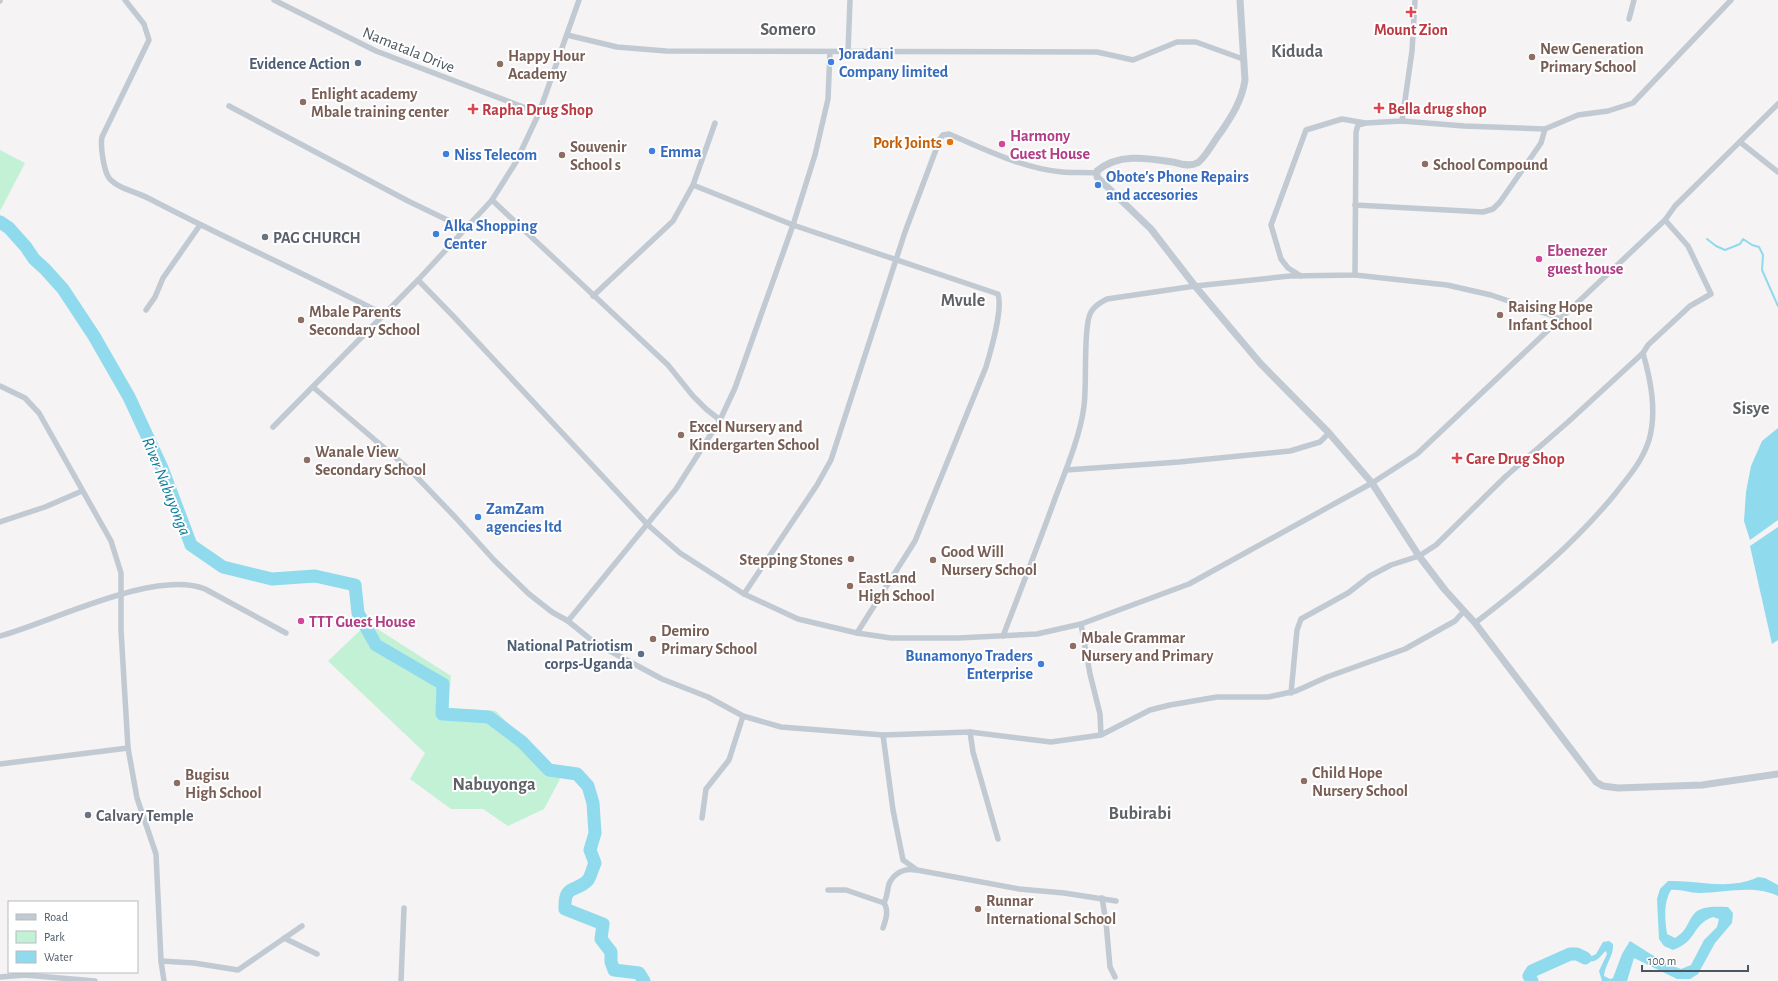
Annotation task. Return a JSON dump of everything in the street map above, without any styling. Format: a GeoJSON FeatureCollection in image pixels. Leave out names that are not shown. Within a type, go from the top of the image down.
{"type":"FeatureCollection","features":[{"type":"Feature","properties":{"kind":"street"},"geometry":{"type":"LineString","coordinates":[[126,0],[144,24],[149,40],[102,137],[102,154],[109,178],[118,185],[144,196],[200,225],[383,314]]}},
{"type":"Feature","properties":{"kind":"street","name":"Namatala Drive"},"geometry":{"type":"LineString","coordinates":[[274,0],[376,52],[539,113]]}},
{"type":"Feature","properties":{"kind":"street"},"geometry":{"type":"LineString","coordinates":[[273,427],[418,280],[466,230],[492,200],[516,162],[539,113],[579,0]]}},
{"type":"Feature","properties":{"kind":"street"},"geometry":{"type":"LineString","coordinates":[[848,52],[850,0]]}},
{"type":"Feature","properties":{"kind":"street"},"geometry":{"type":"LineString","coordinates":[[1096,173],[1102,166],[1113,161],[1134,158],[1186,165],[1197,163],[1233,114],[1240,98],[1245,80],[1240,0]]}},
{"type":"Feature","properties":{"kind":"street"},"geometry":{"type":"LineString","coordinates":[[1402,121],[1412,51],[1415,0]]}},
{"type":"Feature","properties":{"kind":"street"},"geometry":{"type":"LineString","coordinates":[[1629,19],[1634,0]]}},
{"type":"Feature","properties":{"kind":"street"},"geometry":{"type":"LineString","coordinates":[[1355,275],[1356,132],[1358,125],[1366,123],[1402,121],[1464,126],[1545,129],[1578,115],[1608,111],[1633,104],[1731,0]]}},
{"type":"Feature","properties":{"kind":"street"},"geometry":{"type":"LineString","coordinates":[[567,35],[617,47],[666,51],[1097,52],[1133,60],[1177,42],[1196,42],[1243,59]]}},
{"type":"Feature","properties":{"kind":"street"},"geometry":{"type":"LineString","coordinates":[[568,621],[676,489],[720,420],[735,388],[793,225],[815,155],[828,99],[830,52]]}},
{"type":"Feature","properties":{"kind":"street"},"geometry":{"type":"LineString","coordinates":[[418,280],[648,525],[680,553],[744,594],[798,619],[857,634],[891,638],[958,638],[1037,634],[1081,624],[1189,584],[1372,483],[1417,454],[1559,318],[1665,220],[1675,206],[1778,104]]}},
{"type":"Feature","properties":{"kind":"street"},"geometry":{"type":"LineString","coordinates":[[229,106],[466,230]]}},
{"type":"Feature","properties":{"kind":"street"},"geometry":{"type":"LineString","coordinates":[[1301,276],[1288,268],[1281,259],[1271,226],[1306,130],[1342,119],[1366,123]]}},
{"type":"Feature","properties":{"kind":"street"},"geometry":{"type":"LineString","coordinates":[[593,296],[673,221],[693,185],[715,123]]}},
{"type":"Feature","properties":{"kind":"street"},"geometry":{"type":"LineString","coordinates":[[1355,205],[1482,212],[1493,209],[1500,202],[1541,143],[1545,129]]}},
{"type":"Feature","properties":{"kind":"street"},"geometry":{"type":"LineString","coordinates":[[744,594],[817,485],[831,460],[897,260],[943,134],[949,134],[983,149],[1037,167],[1061,172],[1096,173]]}},
{"type":"Feature","properties":{"kind":"street"},"geometry":{"type":"LineString","coordinates":[[1740,142],[1778,172]]}},
{"type":"Feature","properties":{"kind":"street"},"geometry":{"type":"LineString","coordinates":[[1096,173],[1097,177],[1151,229],[1195,286],[1260,363],[1329,433],[1372,483],[1419,556],[1445,590],[1475,623],[1596,782],[1603,786],[1618,788],[1702,785],[1778,774]]}},
{"type":"Feature","properties":{"kind":"street"},"geometry":{"type":"LineString","coordinates":[[693,185],[793,225],[990,290],[998,294],[999,301],[994,339],[986,367],[915,541],[857,634]]}},
{"type":"Feature","properties":{"kind":"street"},"geometry":{"type":"LineString","coordinates":[[492,200],[668,365],[697,400],[720,420]]}},
{"type":"Feature","properties":{"kind":"street"},"geometry":{"type":"LineString","coordinates":[[1291,693],[1297,630],[1301,619],[1348,593],[1370,576],[1391,565],[1419,556],[1436,545],[1505,477],[1643,353],[1648,345],[1690,306],[1711,294],[1688,246],[1665,220]]}},
{"type":"Feature","properties":{"kind":"street"},"geometry":{"type":"LineString","coordinates":[[146,310],[155,297],[163,278],[200,225]]}},
{"type":"Feature","properties":{"kind":"street"},"geometry":{"type":"LineString","coordinates":[[1003,636],[1066,470],[1084,408],[1087,326],[1090,313],[1098,304],[1107,299],[1195,286],[1301,276],[1355,275],[1447,285],[1491,295],[1559,318]]}},
{"type":"Feature","properties":{"kind":"street"},"geometry":{"type":"LineString","coordinates":[[1475,623],[1530,580],[1572,543],[1592,522],[1640,464],[1649,440],[1652,422],[1653,395],[1643,353]]}},
{"type":"Feature","properties":{"kind":"street"},"geometry":{"type":"LineString","coordinates":[[0,386],[25,398],[33,405],[111,541],[121,573],[121,630],[128,748],[137,798],[156,854],[161,961],[164,981]]}},
{"type":"Feature","properties":{"kind":"street"},"geometry":{"type":"LineString","coordinates":[[313,388],[410,470],[494,560],[529,594],[568,621],[595,643],[662,680],[708,697],[743,716],[781,727],[883,735],[970,732],[1051,742],[1101,735],[1150,710],[1170,705],[1216,697],[1262,697],[1291,693],[1327,677],[1405,649],[1455,621],[1464,611]]}},
{"type":"Feature","properties":{"kind":"street"},"geometry":{"type":"LineString","coordinates":[[1066,470],[1179,462],[1290,451],[1320,442],[1329,433]]}},
{"type":"Feature","properties":{"kind":"street"},"geometry":{"type":"LineString","coordinates":[[0,522],[45,507],[82,491]]}},
{"type":"Feature","properties":{"kind":"street"},"geometry":{"type":"LineString","coordinates":[[0,636],[122,593],[178,585],[195,586],[286,634]]}},
{"type":"Feature","properties":{"kind":"street"},"geometry":{"type":"LineString","coordinates":[[1081,624],[1100,714],[1101,735]]}},
{"type":"Feature","properties":{"kind":"street"},"geometry":{"type":"LineString","coordinates":[[702,818],[706,789],[729,760],[743,716]]}},
{"type":"Feature","properties":{"kind":"street"},"geometry":{"type":"LineString","coordinates":[[970,732],[972,752],[998,839]]}},
{"type":"Feature","properties":{"kind":"street"},"geometry":{"type":"LineString","coordinates":[[883,735],[903,860],[917,870]]}},
{"type":"Feature","properties":{"kind":"street"},"geometry":{"type":"LineString","coordinates":[[0,764],[128,748]]}},
{"type":"Feature","properties":{"kind":"street"},"geometry":{"type":"LineString","coordinates":[[884,903],[888,895],[889,884],[898,872],[906,868],[1019,888],[1116,901]]}},
{"type":"Feature","properties":{"kind":"street"},"geometry":{"type":"LineString","coordinates":[[828,890],[846,890],[884,903],[887,908],[887,918],[883,928]]}},
{"type":"Feature","properties":{"kind":"street"},"geometry":{"type":"LineString","coordinates":[[1102,898],[1106,922],[1110,967],[1115,977]]}},
{"type":"Feature","properties":{"kind":"street"},"geometry":{"type":"LineString","coordinates":[[401,981],[404,908]]}},
{"type":"Feature","properties":{"kind":"street"},"geometry":{"type":"LineString","coordinates":[[161,961],[194,963],[238,970],[302,926]]}},
{"type":"Feature","properties":{"kind":"street"},"geometry":{"type":"LineString","coordinates":[[284,938],[317,954]]}},
{"type":"Feature","properties":{"kind":"street"},"geometry":{"type":"LineString","coordinates":[[0,977],[25,975],[95,981]]}},
{"type":"Feature","properties":{"kind":"green space"},"geometry":{"type":"Polygon","coordinates":[[[0,150],[25,163],[0,211],[0,150]]]}},
{"type":"Feature","properties":{"kind":"green space"},"geometry":{"type":"Polygon","coordinates":[[[368,623],[451,676],[448,708],[496,711],[560,779],[544,809],[508,826],[483,809],[451,809],[410,779],[425,753],[328,661],[368,623]]]}},
{"type":"Feature","properties":{"kind":"water"},"geometry":{"type":"Polygon","coordinates":[[[1778,428],[1778,520],[1750,540],[1744,521],[1746,492],[1751,466],[1762,441],[1778,428]]]}},
{"type":"Feature","properties":{"kind":"water"},"geometry":{"type":"Polygon","coordinates":[[[1778,527],[1778,640],[1772,644],[1750,546],[1778,527]]]}},
{"type":"Feature","properties":{"kind":"water"},"geometry":{"type":"Polygon","coordinates":[[[1758,877],[1765,878],[1778,885],[1778,896],[1759,890],[1699,893],[1671,890],[1668,895],[1665,912],[1667,934],[1675,938],[1685,930],[1694,914],[1701,909],[1710,907],[1728,907],[1733,913],[1732,923],[1715,943],[1698,974],[1690,979],[1677,979],[1634,958],[1627,981],[1602,981],[1599,971],[1607,954],[1606,951],[1599,958],[1592,961],[1584,960],[1570,954],[1581,952],[1592,956],[1596,954],[1603,942],[1609,941],[1613,944],[1613,948],[1604,976],[1610,979],[1613,978],[1622,954],[1630,941],[1665,963],[1681,969],[1691,965],[1704,940],[1717,927],[1719,919],[1713,917],[1706,920],[1687,942],[1673,950],[1664,946],[1659,939],[1657,899],[1660,889],[1668,881],[1725,884],[1747,881],[1758,877]]]}},
{"type":"Feature","properties":{"kind":"waterway","name":"River Nabuyonga"},"geometry":{"type":"LineString","coordinates":[[0,222],[9,228],[26,247],[34,259],[63,289],[94,336],[129,397],[162,468],[191,545],[223,567],[272,579],[315,576],[355,585],[358,613],[376,645],[443,684],[442,714],[489,717],[522,742],[549,770],[577,774],[588,786],[593,803],[595,833],[590,850],[595,863],[588,880],[566,895],[565,909],[603,924],[601,939],[611,952],[611,962],[614,970],[639,973],[644,981]]}},
{"type":"Feature","properties":{"kind":"waterway"},"geometry":{"type":"LineString","coordinates":[[1707,239],[1716,246],[1725,250],[1740,244],[1743,239],[1752,245],[1759,247],[1763,255],[1762,270],[1778,306]]}},
{"type":"Feature","properties":{"kind":"waterway","name":"River Nabuyonga"},"geometry":{"type":"LineString","coordinates":[[1532,981],[1529,976],[1532,971],[1570,954],[1577,954],[1585,958]]}},
{"type":"Feature","properties":{"kind":"place","name":"Mount Zion"},"geometry":{"type":"Point","coordinates":[1411,12]}},
{"type":"Feature","properties":{"kind":"place","name":"New Generation Primary School"},"geometry":{"type":"Point","coordinates":[1532,57]}},
{"type":"Feature","properties":{"kind":"place","name":"Joradani Company limited"},"geometry":{"type":"Point","coordinates":[831,62]}},
{"type":"Feature","properties":{"kind":"place","name":"Evidence Action"},"geometry":{"type":"Point","coordinates":[358,63]}},
{"type":"Feature","properties":{"kind":"place","name":"Happy Hour Academy"},"geometry":{"type":"Point","coordinates":[500,64]}},
{"type":"Feature","properties":{"kind":"place","name":"Enlight academy Mbale training center"},"geometry":{"type":"Point","coordinates":[303,102]}},
{"type":"Feature","properties":{"kind":"place","name":"Bella drug shop"},"geometry":{"type":"Point","coordinates":[1379,108]}},
{"type":"Feature","properties":{"kind":"place","name":"Rapha Drug Shop"},"geometry":{"type":"Point","coordinates":[473,109]}},
{"type":"Feature","properties":{"kind":"place","name":"Pork Joints"},"geometry":{"type":"Point","coordinates":[950,142]}},
{"type":"Feature","properties":{"kind":"place","name":"Harmony Guest House"},"geometry":{"type":"Point","coordinates":[1002,144]}},
{"type":"Feature","properties":{"kind":"place","name":"Emma"},"geometry":{"type":"Point","coordinates":[652,151]}},
{"type":"Feature","properties":{"kind":"place","name":"Niss Telecom"},"geometry":{"type":"Point","coordinates":[446,154]}},
{"type":"Feature","properties":{"kind":"place","name":"Souvenir School s"},"geometry":{"type":"Point","coordinates":[562,155]}},
{"type":"Feature","properties":{"kind":"place","name":"School Compound"},"geometry":{"type":"Point","coordinates":[1425,164]}},
{"type":"Feature","properties":{"kind":"place","name":"Obote's Phone Repairs and accesories"},"geometry":{"type":"Point","coordinates":[1098,185]}},
{"type":"Feature","properties":{"kind":"place","name":"Alka Shopping Center"},"geometry":{"type":"Point","coordinates":[436,234]}},
{"type":"Feature","properties":{"kind":"place","name":"PAG CHURCH"},"geometry":{"type":"Point","coordinates":[265,237]}},
{"type":"Feature","properties":{"kind":"place","name":"Ebenezer guest house"},"geometry":{"type":"Point","coordinates":[1539,259]}},
{"type":"Feature","properties":{"kind":"place","name":"Raising Hope Infant School"},"geometry":{"type":"Point","coordinates":[1500,315]}},
{"type":"Feature","properties":{"kind":"place","name":"Mbale Parents Secondary School"},"geometry":{"type":"Point","coordinates":[301,320]}},
{"type":"Feature","properties":{"kind":"place","name":"Excel Nursery and Kindergarten School"},"geometry":{"type":"Point","coordinates":[681,435]}},
{"type":"Feature","properties":{"kind":"place","name":"Care Drug Shop"},"geometry":{"type":"Point","coordinates":[1457,458]}},
{"type":"Feature","properties":{"kind":"place","name":"Wanale View Secondary School"},"geometry":{"type":"Point","coordinates":[307,460]}},
{"type":"Feature","properties":{"kind":"place","name":"ZamZam agencies ltd"},"geometry":{"type":"Point","coordinates":[478,517]}},
{"type":"Feature","properties":{"kind":"place","name":"Stepping Stones"},"geometry":{"type":"Point","coordinates":[851,559]}},
{"type":"Feature","properties":{"kind":"place","name":"Good Will Nursery School"},"geometry":{"type":"Point","coordinates":[933,560]}},
{"type":"Feature","properties":{"kind":"place","name":"EastLand High School"},"geometry":{"type":"Point","coordinates":[850,586]}},
{"type":"Feature","properties":{"kind":"place","name":"TTT Guest House"},"geometry":{"type":"Point","coordinates":[301,621]}},
{"type":"Feature","properties":{"kind":"place","name":"Demiro Primary School"},"geometry":{"type":"Point","coordinates":[653,639]}},
{"type":"Feature","properties":{"kind":"place","name":"Mbale Grammar Nursery and Primary"},"geometry":{"type":"Point","coordinates":[1073,646]}},
{"type":"Feature","properties":{"kind":"place","name":"National Patriotism corps-Uganda"},"geometry":{"type":"Point","coordinates":[641,654]}},
{"type":"Feature","properties":{"kind":"place","name":"Bunamonyo Traders Enterprise"},"geometry":{"type":"Point","coordinates":[1041,664]}},
{"type":"Feature","properties":{"kind":"place","name":"Child Hope Nursery School"},"geometry":{"type":"Point","coordinates":[1304,781]}},
{"type":"Feature","properties":{"kind":"place","name":"Bugisu High School"},"geometry":{"type":"Point","coordinates":[177,783]}},
{"type":"Feature","properties":{"kind":"place","name":"Calvary Temple"},"geometry":{"type":"Point","coordinates":[88,815]}},
{"type":"Feature","properties":{"kind":"place","name":"Runnar International School"},"geometry":{"type":"Point","coordinates":[978,909]}},
{"type":"Feature","properties":{"kind":"district","name":"Somero"},"geometry":{"type":"Point","coordinates":[788,29]}},
{"type":"Feature","properties":{"kind":"district","name":"Kiduda"},"geometry":{"type":"Point","coordinates":[1297,51]}},
{"type":"Feature","properties":{"kind":"district","name":"Mvule"},"geometry":{"type":"Point","coordinates":[963,300]}},
{"type":"Feature","properties":{"kind":"district","name":"Sisye"},"geometry":{"type":"Point","coordinates":[1751,408]}},
{"type":"Feature","properties":{"kind":"district","name":"Nabuyonga"},"geometry":{"type":"Point","coordinates":[494,784]}},
{"type":"Feature","properties":{"kind":"district","name":"Bubirabi"},"geometry":{"type":"Point","coordinates":[1140,813]}}]}
